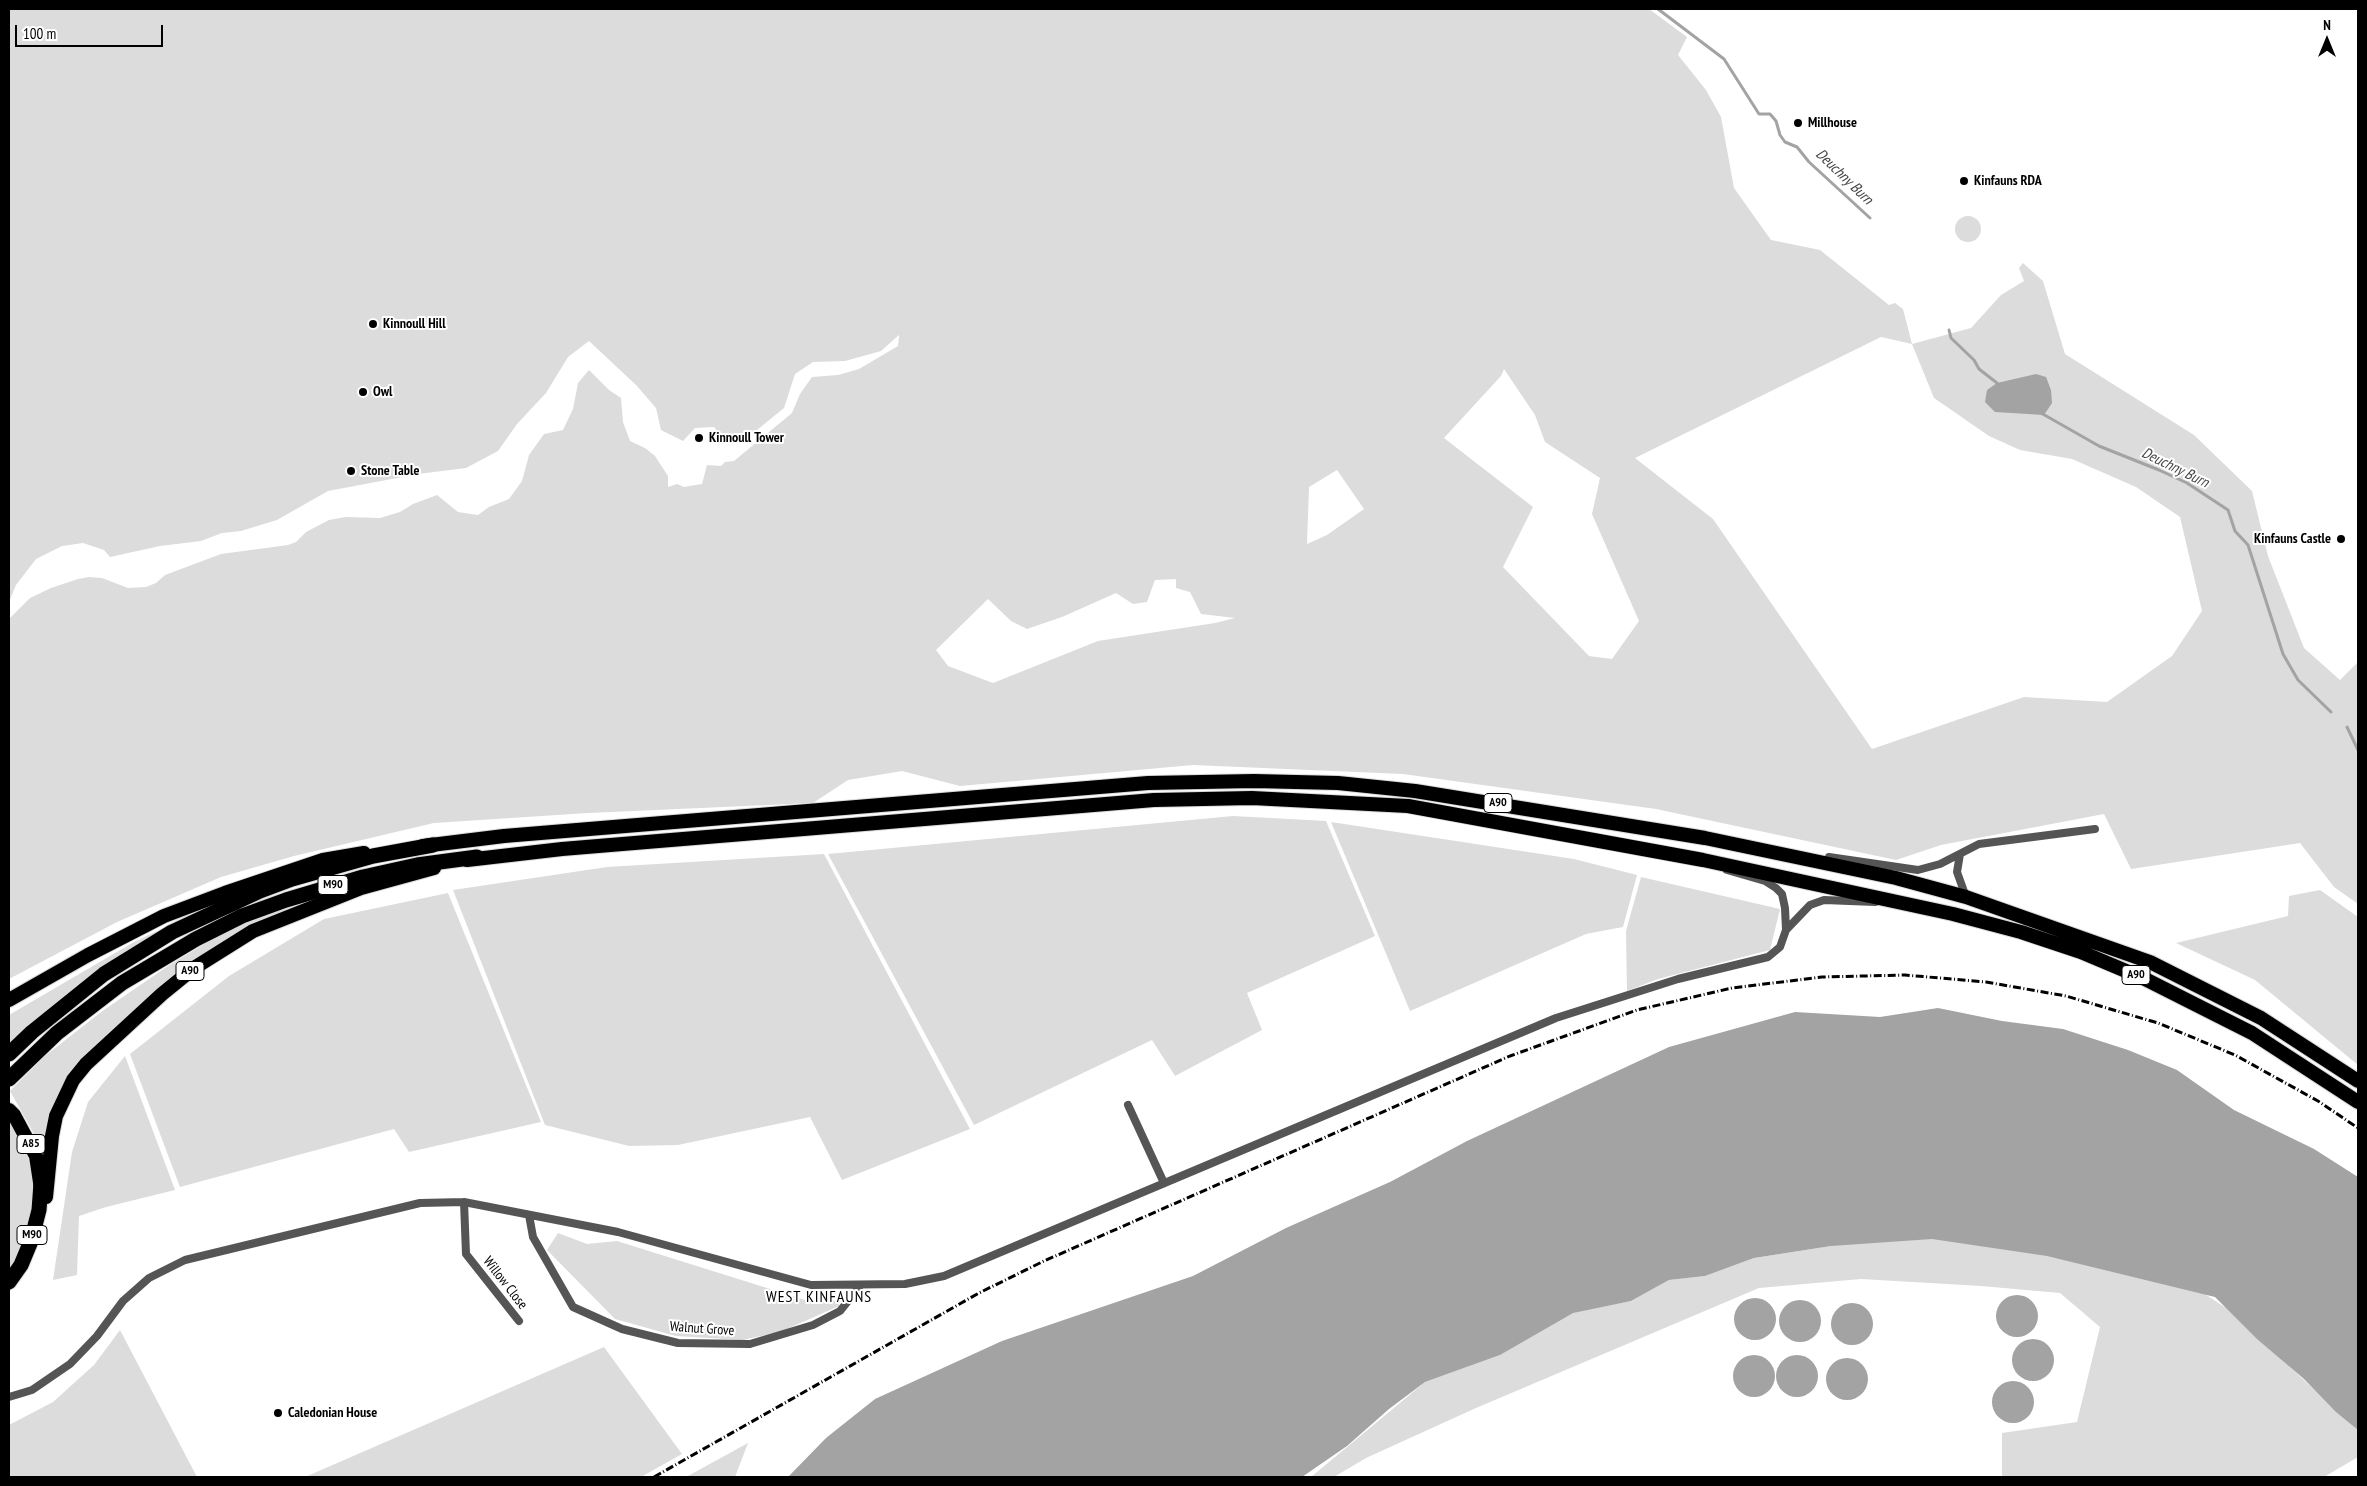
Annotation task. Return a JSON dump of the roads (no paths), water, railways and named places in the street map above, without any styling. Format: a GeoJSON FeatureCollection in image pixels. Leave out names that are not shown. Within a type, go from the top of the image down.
{"type":"FeatureCollection","features":[{"type":"Feature","properties":{"kind":"highway","name":"A90"},"geometry":{"type":"LineString","coordinates":[[9,1000],[88,955],[164,916],[225,893],[324,860],[359,853],[504,836],[1139,784],[1254,780],[1338,783],[1415,791],[1705,838],[1896,878],[1966,897],[2150,962],[2261,1018],[2358,1081]]}},
{"type":"Feature","properties":{"kind":"highway","name":"A90"},"geometry":{"type":"LineString","coordinates":[[42,1227],[52,1136],[63,1098],[73,1080],[86,1064],[162,994],[194,968],[253,931],[275,921],[361,888],[477,857],[1154,800],[1252,798],[1408,806],[1703,860],[1953,914],[2021,932],[2081,952],[2145,979],[2252,1033],[2358,1102]]}},
{"type":"Feature","properties":{"kind":"highway","name":"M90"},"geometry":{"type":"LineString","coordinates":[[9,1054],[32,1032],[104,974],[172,932],[260,891],[292,879],[373,856],[433,845]]}},
{"type":"Feature","properties":{"kind":"highway","name":"M90"},"geometry":{"type":"LineString","coordinates":[[9,1079],[57,1033],[122,983],[171,952],[242,916],[294,897],[363,877],[417,865],[477,857]]}},
{"type":"Feature","properties":{"kind":"highway","name":"A85"},"geometry":{"type":"LineString","coordinates":[[9,1110],[30,1142],[36,1156],[41,1183],[42,1227],[35,1248],[9,1290]]}},
{"type":"Feature","properties":{"kind":"highway","name":"M90"},"geometry":{"type":"LineString","coordinates":[[9,1282],[21,1265],[31,1241],[39,1210],[41,1183]]}},
{"type":"Feature","properties":{"kind":"street"},"geometry":{"type":"LineString","coordinates":[[1794,856],[1820,856],[1878,866],[1918,870],[1929,869],[1979,844],[2096,829]]}},
{"type":"Feature","properties":{"kind":"street"},"geometry":{"type":"LineString","coordinates":[[1960,854],[1956,872],[1966,897]]}},
{"type":"Feature","properties":{"kind":"street"},"geometry":{"type":"LineString","coordinates":[[9,1398],[32,1390],[70,1364],[97,1336],[123,1301],[149,1278],[185,1260],[420,1203],[464,1202],[618,1232],[811,1285],[860,1286],[904,1284],[944,1276],[1556,1018],[1678,979],[1768,957],[1780,947],[1786,930],[1784,899],[1776,888],[1765,881],[1738,875],[1703,860]]}},
{"type":"Feature","properties":{"kind":"street"},"geometry":{"type":"LineString","coordinates":[[1786,930],[1810,905],[1824,900],[1900,904]]}},
{"type":"Feature","properties":{"kind":"street"},"geometry":{"type":"LineString","coordinates":[[1128,1105],[1164,1183]]}},
{"type":"Feature","properties":{"kind":"street","name":"Willow Close"},"geometry":{"type":"LineString","coordinates":[[464,1202],[466,1254],[519,1321]]}},
{"type":"Feature","properties":{"kind":"street","name":"Walnut Grove"},"geometry":{"type":"LineString","coordinates":[[529,1215],[533,1237],[573,1307],[622,1329],[678,1343],[750,1344],[813,1325],[840,1311],[860,1286]]}},
{"type":"Feature","properties":{"kind":"waterway","name":"Deuchny Burn"},"geometry":{"type":"LineString","coordinates":[[1658,9],[1724,59],[1759,114],[1770,114],[1776,121],[1780,135],[1785,142],[1797,147],[1809,162],[1870,218]]}},
{"type":"Feature","properties":{"kind":"waterway"},"geometry":{"type":"LineString","coordinates":[[1949,330],[1951,338],[1974,360],[1979,369],[1997,383]]}},
{"type":"Feature","properties":{"kind":"waterway","name":"Deuchny Burn"},"geometry":{"type":"LineString","coordinates":[[2041,413],[2099,446],[2187,483],[2228,510],[2235,531],[2248,545],[2283,654],[2298,680],[2331,712]]}},
{"type":"Feature","properties":{"kind":"waterway","name":"Deuchny Burn"},"geometry":{"type":"LineString","coordinates":[[2347,727],[2358,750]]}},
{"type":"Feature","properties":{"kind":"railway"},"geometry":{"type":"LineString","coordinates":[[654,1477],[979,1293],[1044,1261],[1510,1056],[1637,1010],[1732,988],[1822,977],[1905,975],[1986,982],[2066,996],[2158,1023],[2235,1055],[2318,1101],[2358,1128]]}},
{"type":"Feature","properties":{"kind":"place","name":"Millhouse"},"geometry":{"type":"Point","coordinates":[1798,123]}},
{"type":"Feature","properties":{"kind":"place","name":"Kinfauns RDA"},"geometry":{"type":"Point","coordinates":[1964,181]}},
{"type":"Feature","properties":{"kind":"place","name":"Kinnoull Hill"},"geometry":{"type":"Point","coordinates":[373,324]}},
{"type":"Feature","properties":{"kind":"place","name":"Owl"},"geometry":{"type":"Point","coordinates":[363,392]}},
{"type":"Feature","properties":{"kind":"place","name":"Kinnoull Tower"},"geometry":{"type":"Point","coordinates":[699,438]}},
{"type":"Feature","properties":{"kind":"place","name":"Stone Table"},"geometry":{"type":"Point","coordinates":[351,471]}},
{"type":"Feature","properties":{"kind":"place","name":"Kinfauns Castle"},"geometry":{"type":"Point","coordinates":[2341,539]}},
{"type":"Feature","properties":{"kind":"place","name":"Caledonian House"},"geometry":{"type":"Point","coordinates":[278,1413]}},
{"type":"Feature","properties":{"kind":"district","name":"WEST KINFAUNS"},"geometry":{"type":"Point","coordinates":[819,1297]}}]}
